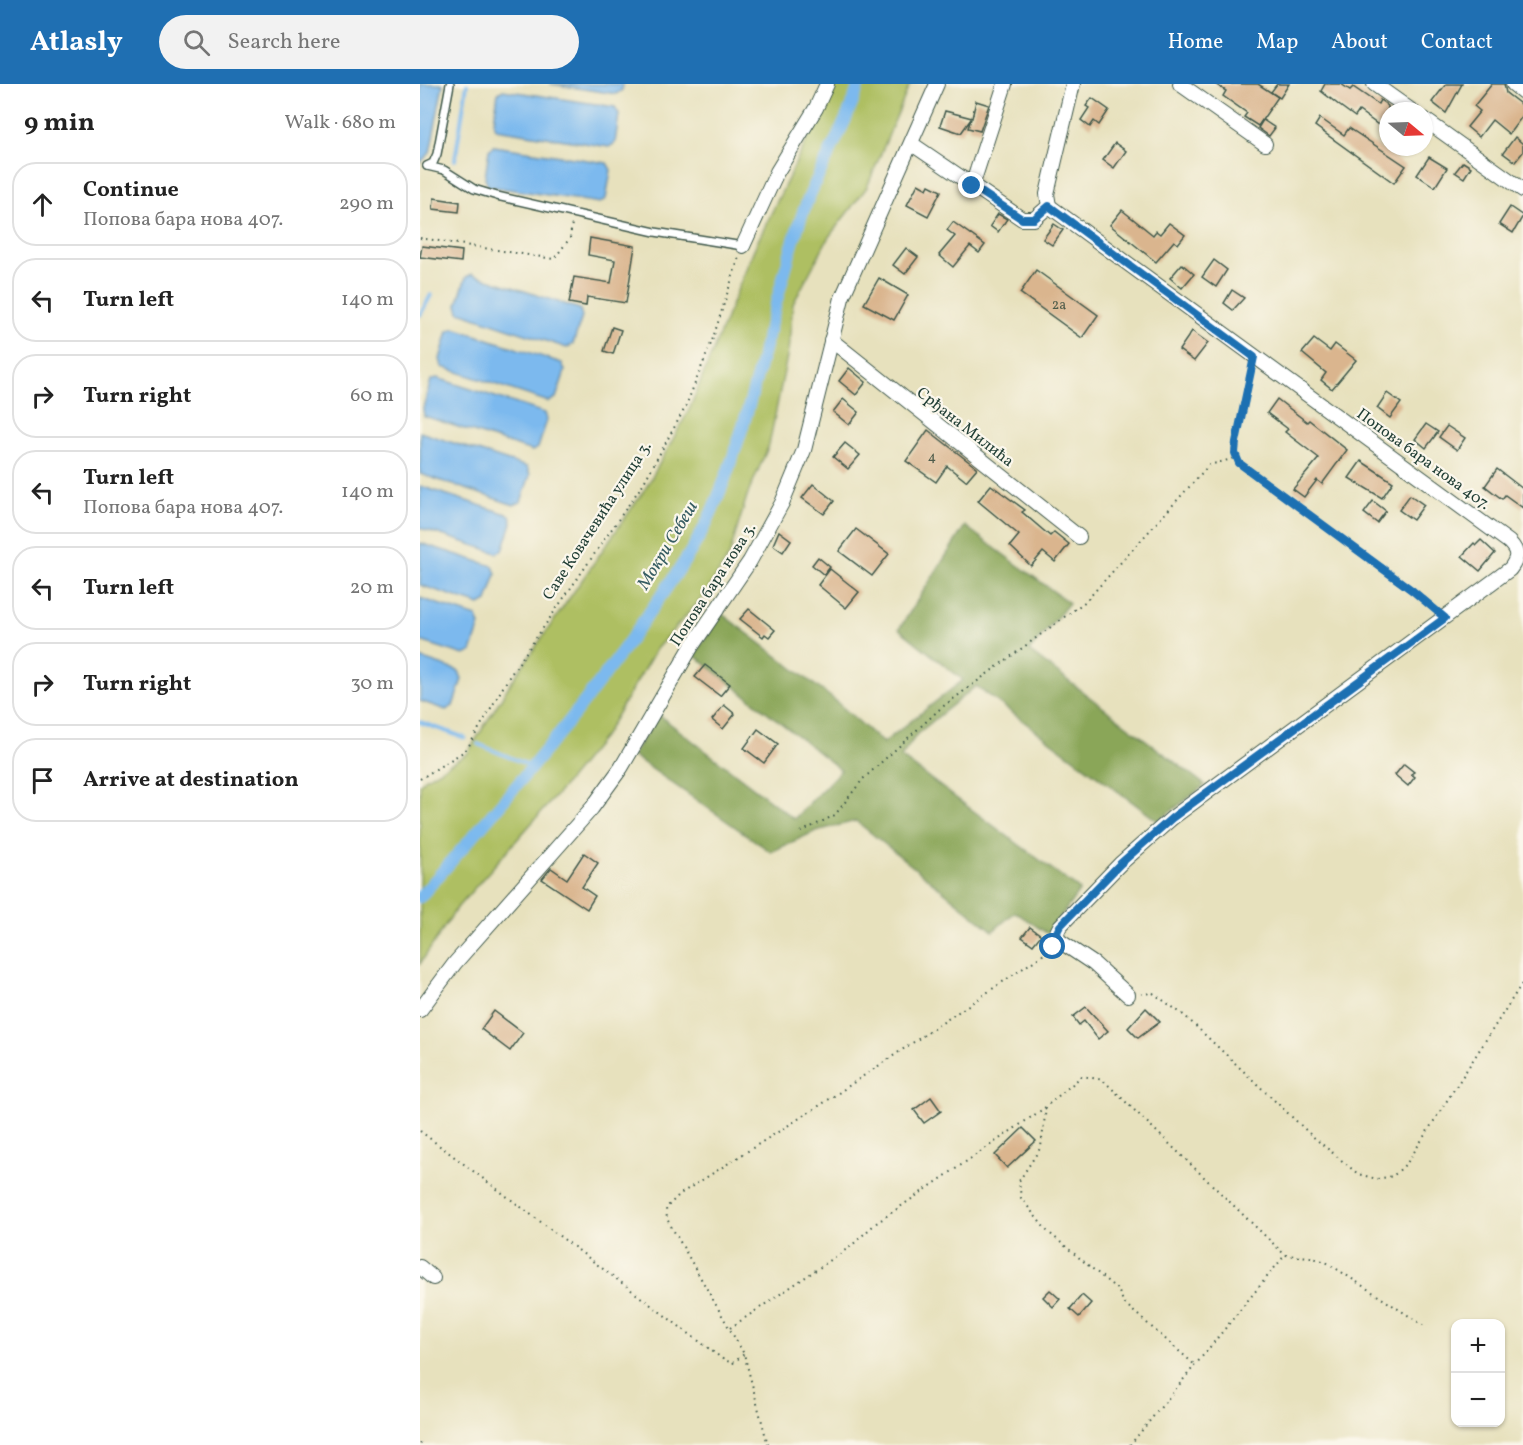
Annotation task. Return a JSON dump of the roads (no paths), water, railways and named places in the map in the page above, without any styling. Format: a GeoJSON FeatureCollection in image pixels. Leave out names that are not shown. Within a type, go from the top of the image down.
{"type":"FeatureCollection","features":[{"type":"Feature","properties":{"kind":"street"},"geometry":{"type":"LineString","coordinates":[[743,246],[777,172],[816,108],[827,84]]}},
{"type":"Feature","properties":{"kind":"street","name":"Попова бара нова 3."},"geometry":{"type":"LineString","coordinates":[[420,1010],[455,963],[592,808],[621,768],[692,646],[750,561],[782,503],[804,450],[842,298],[937,84]]}},
{"type":"Feature","properties":{"kind":"street"},"geometry":{"type":"LineString","coordinates":[[972,186],[1005,84]]}},
{"type":"Feature","properties":{"kind":"street"},"geometry":{"type":"LineString","coordinates":[[912,144],[1022,219],[1034,219],[1049,206],[1047,194],[1073,84]]}},
{"type":"Feature","properties":{"kind":"street"},"geometry":{"type":"LineString","coordinates":[[1180,84],[1264,144]]}},
{"type":"Feature","properties":{"kind":"street"},"geometry":{"type":"LineString","coordinates":[[1374,84],[1399,102]]}},
{"type":"Feature","properties":{"kind":"street"},"geometry":{"type":"LineString","coordinates":[[1513,84],[1523,92]]}},
{"type":"Feature","properties":{"kind":"street"},"geometry":{"type":"LineString","coordinates":[[1433,125],[1523,190]]}},
{"type":"Feature","properties":{"kind":"street","name":"Попова бара нова 407."},"geometry":{"type":"LineString","coordinates":[[1049,206],[1254,357],[1353,426],[1509,542],[1520,554],[1510,569],[1172,818],[1120,864],[1065,920],[1057,932],[1059,940],[1094,964],[1128,995]]}},
{"type":"Feature","properties":{"kind":"street","name":"Срђана Милића"},"geometry":{"type":"LineString","coordinates":[[831,340],[1079,537]]}},
{"type":"Feature","properties":{"kind":"street"},"geometry":{"type":"LineString","coordinates":[[420,1267],[433,1278]]}},
{"type":"Feature","properties":{"kind":"lane"},"geometry":{"type":"LineString","coordinates":[[450,84],[437,154],[433,163],[427,166],[444,170],[474,189],[655,232],[743,246]]}},
{"type":"Feature","properties":{"kind":"water"},"geometry":{"type":"Polygon","coordinates":[[[420,84],[443,84],[430,153],[420,163],[420,84]]]}},
{"type":"Feature","properties":{"kind":"water"},"geometry":{"type":"Polygon","coordinates":[[[550,84],[623,84],[622,90],[616,94],[550,84]]]}},
{"type":"Feature","properties":{"kind":"water"},"geometry":{"type":"Polygon","coordinates":[[[503,90],[615,107],[619,114],[615,143],[609,147],[496,129],[494,122],[498,93],[503,90]]]}},
{"type":"Feature","properties":{"kind":"water"},"geometry":{"type":"Polygon","coordinates":[[[494,146],[607,163],[611,170],[606,199],[600,203],[488,186],[485,178],[489,150],[494,146]]]}},
{"type":"Feature","properties":{"kind":"water"},"geometry":{"type":"Polygon","coordinates":[[[472,274],[580,309],[582,317],[573,344],[567,348],[459,312],[457,305],[466,277],[472,274]]]}},
{"type":"Feature","properties":{"kind":"water"},"geometry":{"type":"Polygon","coordinates":[[[454,328],[562,363],[565,371],[556,398],[549,402],[442,367],[440,359],[448,331],[454,328]]]}},
{"type":"Feature","properties":{"kind":"water"},"geometry":{"type":"Polygon","coordinates":[[[437,378],[545,413],[547,420],[538,448],[532,451],[424,416],[423,408],[431,380],[437,378]]]}},
{"type":"Feature","properties":{"kind":"water"},"geometry":{"type":"Polygon","coordinates":[[[420,432],[527,467],[530,475],[521,502],[514,505],[420,474],[420,432]]]}},
{"type":"Feature","properties":{"kind":"water"},"geometry":{"type":"Polygon","coordinates":[[[420,486],[510,515],[512,523],[503,550],[497,553],[420,528],[420,486]]]}},
{"type":"Feature","properties":{"kind":"water"},"geometry":{"type":"Polygon","coordinates":[[[420,543],[493,566],[496,574],[487,601],[480,605],[420,585],[420,543]]]}},
{"type":"Feature","properties":{"kind":"water"},"geometry":{"type":"Polygon","coordinates":[[[420,598],[477,617],[480,625],[471,652],[464,655],[420,641],[420,598]]]}},
{"type":"Feature","properties":{"kind":"water"},"geometry":{"type":"Polygon","coordinates":[[[420,658],[459,671],[462,679],[453,706],[446,710],[420,701],[420,658]]]}},
{"type":"Feature","properties":{"kind":"waterway"},"geometry":{"type":"LineString","coordinates":[[455,160],[467,84]]}},
{"type":"Feature","properties":{"kind":"waterway","name":"Мокри Себеш"},"geometry":{"type":"LineString","coordinates":[[420,897],[563,729],[616,659],[699,537],[722,487],[735,449],[789,256],[807,201],[846,118],[859,84]]}},
{"type":"Feature","properties":{"kind":"waterway"},"geometry":{"type":"LineString","coordinates":[[420,315],[431,295]]}},
{"type":"Feature","properties":{"kind":"waterway"},"geometry":{"type":"LineString","coordinates":[[420,722],[465,738]]}},
{"type":"Feature","properties":{"kind":"waterway"},"geometry":{"type":"LineString","coordinates":[[478,744],[533,767]]}}]}
